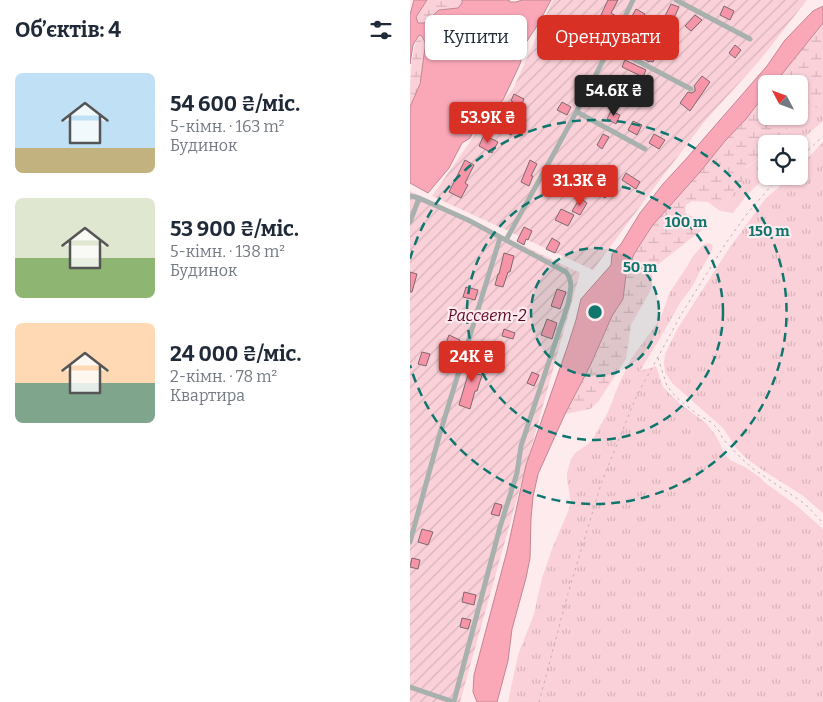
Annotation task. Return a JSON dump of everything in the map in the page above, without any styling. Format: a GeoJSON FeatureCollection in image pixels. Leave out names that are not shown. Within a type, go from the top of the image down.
{"type":"FeatureCollection","features":[{"type":"Feature","properties":{"kind":"lane"},"geometry":{"type":"LineString","coordinates":[[626,15],[633,0]]}},
{"type":"Feature","properties":{"kind":"lane"},"geometry":{"type":"LineString","coordinates":[[676,0],[750,39]]}},
{"type":"Feature","properties":{"kind":"lane"},"geometry":{"type":"LineString","coordinates":[[410,542],[440,433],[503,239],[577,112],[604,60]]}},
{"type":"Feature","properties":{"kind":"lane"},"geometry":{"type":"LineString","coordinates":[[636,60],[691,89]]}},
{"type":"Feature","properties":{"kind":"lane"},"geometry":{"type":"LineString","coordinates":[[577,112],[645,149]]}},
{"type":"Feature","properties":{"kind":"lane"},"geometry":{"type":"LineString","coordinates":[[410,196],[419,198],[468,220],[566,272],[572,287],[521,446],[517,472],[500,527],[454,702],[410,687]]}},
{"type":"Feature","properties":{"kind":"lane"},"geometry":{"type":"LineString","coordinates":[[410,222],[419,198]]}},
{"type":"Feature","properties":{"kind":"path"},"geometry":{"type":"LineString","coordinates":[[808,150],[823,136]]}},
{"type":"Feature","properties":{"kind":"path"},"geometry":{"type":"LineString","coordinates":[[539,702],[567,598],[601,484],[636,397],[682,313],[724,246],[746,215],[772,185]]}},
{"type":"Feature","properties":{"kind":"path"},"geometry":{"type":"LineString","coordinates":[[658,357],[667,386],[676,397],[698,415],[711,422],[718,429],[723,439],[752,468],[805,504],[823,523]]}},
{"type":"Feature","properties":{"kind":"green space"},"geometry":{"type":"Polygon","coordinates":[[[427,0],[462,0],[458,8],[442,9],[432,15],[425,15],[424,23],[418,23],[416,17],[427,0]]]}},
{"type":"Feature","properties":{"kind":"green space"},"geometry":{"type":"Polygon","coordinates":[[[553,0],[807,0],[760,60],[705,121],[593,270],[432,196],[474,136],[513,89],[537,36],[537,60],[679,60],[679,15],[546,15],[553,0]]]}},
{"type":"Feature","properties":{"kind":"green space"},"geometry":{"type":"Polygon","coordinates":[[[823,23],[823,102],[808,112],[808,75],[781,75],[823,23]]]}},
{"type":"Feature","properties":{"kind":"green space"},"geometry":{"type":"Polygon","coordinates":[[[419,35],[422,36],[425,42],[423,66],[418,90],[410,107],[410,79],[416,42],[419,35]]]}},
{"type":"Feature","properties":{"kind":"green space"},"geometry":{"type":"Polygon","coordinates":[[[823,102],[823,121],[807,135],[785,135],[789,125],[808,125],[808,112],[823,102]]]}},
{"type":"Feature","properties":{"kind":"green space"},"geometry":{"type":"Polygon","coordinates":[[[758,103],[758,125],[789,125],[785,135],[758,135],[758,159],[745,168],[749,169],[746,176],[720,211],[708,202],[692,201],[686,205],[685,213],[702,223],[702,230],[656,266],[652,272],[652,286],[631,325],[626,359],[598,402],[590,409],[565,414],[590,366],[612,316],[623,299],[626,275],[634,254],[652,226],[758,103]]]}},
{"type":"Feature","properties":{"kind":"green space"},"geometry":{"type":"Polygon","coordinates":[[[823,142],[823,513],[802,495],[746,458],[737,449],[723,428],[672,383],[665,372],[664,363],[665,354],[678,328],[728,250],[766,198],[780,185],[808,185],[808,158],[823,142]]]}},
{"type":"Feature","properties":{"kind":"green space"},"geometry":{"type":"Polygon","coordinates":[[[758,159],[758,184],[733,213],[720,211],[746,176],[745,169],[758,159]]]}},
{"type":"Feature","properties":{"kind":"green space","name":"Рассвет-2"},"geometry":{"type":"Polygon","coordinates":[[[410,191],[580,273],[460,702],[410,702],[410,191]]]}},
{"type":"Feature","properties":{"kind":"green space"},"geometry":{"type":"Polygon","coordinates":[[[708,243],[713,245],[711,253],[640,371],[656,366],[663,387],[679,403],[706,423],[730,460],[761,478],[823,529],[823,702],[508,702],[518,655],[534,614],[542,578],[571,502],[567,473],[571,459],[575,453],[592,440],[608,412],[631,359],[660,319],[670,292],[693,256],[702,246],[708,243]]]}},
{"type":"Feature","properties":{"kind":"shaded area"},"geometry":{"type":"Polygon","coordinates":[[[414,0],[427,0],[416,17],[418,23],[425,22],[425,42],[422,36],[419,35],[413,45],[410,64],[410,15],[414,0]]]}},
{"type":"Feature","properties":{"kind":"shaded area"},"geometry":{"type":"Polygon","coordinates":[[[462,0],[509,0],[510,2],[516,2],[522,0],[551,0],[543,15],[537,15],[537,26],[527,41],[527,15],[433,15],[439,10],[458,8],[462,0]]]}},
{"type":"Feature","properties":{"kind":"shaded area"},"geometry":{"type":"Polygon","coordinates":[[[823,6],[823,23],[781,75],[759,75],[785,40],[813,11],[823,6]]]}},
{"type":"Feature","properties":{"kind":"shaded area"},"geometry":{"type":"Polygon","coordinates":[[[425,48],[425,60],[521,60],[503,100],[481,118],[470,138],[462,143],[449,168],[428,193],[410,183],[410,107],[420,84],[425,48]]]}},
{"type":"Feature","properties":{"kind":"shaded area"},"geometry":{"type":"Polygon","coordinates":[[[758,76],[758,103],[652,226],[634,254],[626,275],[623,299],[612,316],[538,474],[531,518],[530,558],[512,629],[508,661],[497,702],[477,702],[473,692],[474,675],[507,551],[526,465],[567,348],[581,299],[611,265],[612,254],[621,244],[640,213],[758,76]]]}},
{"type":"Feature","properties":{"kind":"building"},"geometry":{"type":"Polygon","coordinates":[[[608,0],[618,0],[611,13],[614,15],[601,15],[608,0]]]}},
{"type":"Feature","properties":{"kind":"building"},"geometry":{"type":"Polygon","coordinates":[[[671,4],[679,7],[675,15],[666,15],[671,4]]]}},
{"type":"Feature","properties":{"kind":"building"},"geometry":{"type":"Polygon","coordinates":[[[724,6],[734,11],[730,20],[720,15],[724,6]]]}},
{"type":"Feature","properties":{"kind":"building"},"geometry":{"type":"Polygon","coordinates":[[[636,9],[645,14],[644,15],[633,15],[636,9]]]}},
{"type":"Feature","properties":{"kind":"building"},"geometry":{"type":"Polygon","coordinates":[[[695,15],[702,20],[691,31],[685,26],[695,15]]]}},
{"type":"Feature","properties":{"kind":"building"},"geometry":{"type":"Polygon","coordinates":[[[735,45],[741,50],[735,58],[729,53],[735,45]]]}},
{"type":"Feature","properties":{"kind":"building"},"geometry":{"type":"Polygon","coordinates":[[[625,60],[646,70],[643,77],[622,67],[625,60]]]}},
{"type":"Feature","properties":{"kind":"building"},"geometry":{"type":"Polygon","coordinates":[[[702,76],[710,82],[690,111],[680,103],[688,92],[692,93],[695,91],[694,86],[702,76]]]}},
{"type":"Feature","properties":{"kind":"building"},"geometry":{"type":"Polygon","coordinates":[[[514,94],[524,99],[521,106],[511,101],[514,94]]]}},
{"type":"Feature","properties":{"kind":"building"},"geometry":{"type":"Polygon","coordinates":[[[562,102],[571,107],[567,115],[557,110],[562,102]]]}},
{"type":"Feature","properties":{"kind":"building"},"geometry":{"type":"Polygon","coordinates":[[[611,111],[620,115],[616,124],[607,119],[611,111]]]}},
{"type":"Feature","properties":{"kind":"building"},"geometry":{"type":"Polygon","coordinates":[[[506,119],[517,124],[511,135],[500,129],[506,119]]]}},
{"type":"Feature","properties":{"kind":"building"},"geometry":{"type":"Polygon","coordinates":[[[633,121],[642,125],[637,135],[628,130],[633,121]]]}},
{"type":"Feature","properties":{"kind":"building"},"geometry":{"type":"Polygon","coordinates":[[[603,134],[609,137],[602,149],[597,145],[603,134]]]}},
{"type":"Feature","properties":{"kind":"building"},"geometry":{"type":"Polygon","coordinates":[[[654,134],[665,140],[659,149],[649,143],[654,134]]]}},
{"type":"Feature","properties":{"kind":"building"},"geometry":{"type":"Polygon","coordinates":[[[484,135],[498,142],[492,153],[479,146],[484,135]]]}},
{"type":"Feature","properties":{"kind":"building"},"geometry":{"type":"Polygon","coordinates":[[[465,160],[474,165],[465,183],[468,185],[461,198],[449,192],[465,160]]]}},
{"type":"Feature","properties":{"kind":"building"},"geometry":{"type":"Polygon","coordinates":[[[530,160],[537,164],[531,176],[533,176],[529,186],[521,182],[530,160]]]}},
{"type":"Feature","properties":{"kind":"building"},"geometry":{"type":"Polygon","coordinates":[[[626,173],[640,182],[636,189],[622,180],[626,173]]]}},
{"type":"Feature","properties":{"kind":"building"},"geometry":{"type":"Polygon","coordinates":[[[605,184],[612,189],[605,198],[598,193],[605,184]]]}},
{"type":"Feature","properties":{"kind":"building"},"geometry":{"type":"Polygon","coordinates":[[[580,198],[587,203],[580,215],[572,211],[580,198]]]}},
{"type":"Feature","properties":{"kind":"building"},"geometry":{"type":"Polygon","coordinates":[[[561,209],[574,215],[568,226],[555,220],[561,209]]]}},
{"type":"Feature","properties":{"kind":"building"},"geometry":{"type":"Polygon","coordinates":[[[524,227],[532,231],[524,245],[517,241],[524,227]]]}},
{"type":"Feature","properties":{"kind":"building"},"geometry":{"type":"Polygon","coordinates":[[[552,238],[560,243],[555,253],[546,249],[552,238]]]}},
{"type":"Feature","properties":{"kind":"building"},"geometry":{"type":"Polygon","coordinates":[[[504,253],[514,256],[510,272],[508,272],[503,287],[495,285],[504,253]]]}},
{"type":"Feature","properties":{"kind":"building"},"geometry":{"type":"Polygon","coordinates":[[[410,272],[417,274],[412,292],[410,292],[410,272]]]}},
{"type":"Feature","properties":{"kind":"building"},"geometry":{"type":"Polygon","coordinates":[[[466,287],[478,290],[475,300],[463,297],[466,287]]]}},
{"type":"Feature","properties":{"kind":"building"},"geometry":{"type":"Polygon","coordinates":[[[557,289],[566,292],[560,309],[551,306],[557,289]]]}},
{"type":"Feature","properties":{"kind":"building"},"geometry":{"type":"Polygon","coordinates":[[[547,319],[557,323],[552,339],[541,335],[547,319]]]}},
{"type":"Feature","properties":{"kind":"building"},"geometry":{"type":"Polygon","coordinates":[[[504,329],[515,333],[513,339],[502,336],[504,329]]]}},
{"type":"Feature","properties":{"kind":"building"},"geometry":{"type":"Polygon","coordinates":[[[449,335],[460,340],[457,350],[445,346],[449,335]]]}},
{"type":"Feature","properties":{"kind":"building"},"geometry":{"type":"Polygon","coordinates":[[[422,352],[430,354],[426,366],[418,364],[422,352]]]}},
{"type":"Feature","properties":{"kind":"building"},"geometry":{"type":"Polygon","coordinates":[[[474,354],[483,357],[477,374],[482,375],[470,409],[459,405],[474,354]]]}},
{"type":"Feature","properties":{"kind":"building"},"geometry":{"type":"Polygon","coordinates":[[[532,372],[539,375],[534,386],[527,383],[532,372]]]}},
{"type":"Feature","properties":{"kind":"building"},"geometry":{"type":"Polygon","coordinates":[[[495,503],[502,505],[499,516],[491,514],[495,503]]]}},
{"type":"Feature","properties":{"kind":"building"},"geometry":{"type":"Polygon","coordinates":[[[422,529],[433,532],[428,545],[418,542],[422,529]]]}},
{"type":"Feature","properties":{"kind":"building"},"geometry":{"type":"Polygon","coordinates":[[[412,558],[420,560],[418,569],[410,567],[412,558]]]}},
{"type":"Feature","properties":{"kind":"building"},"geometry":{"type":"Polygon","coordinates":[[[464,592],[476,595],[474,605],[462,602],[464,592]]]}},
{"type":"Feature","properties":{"kind":"building"},"geometry":{"type":"Polygon","coordinates":[[[462,618],[471,620],[468,629],[460,627],[462,618]]]}}]}
